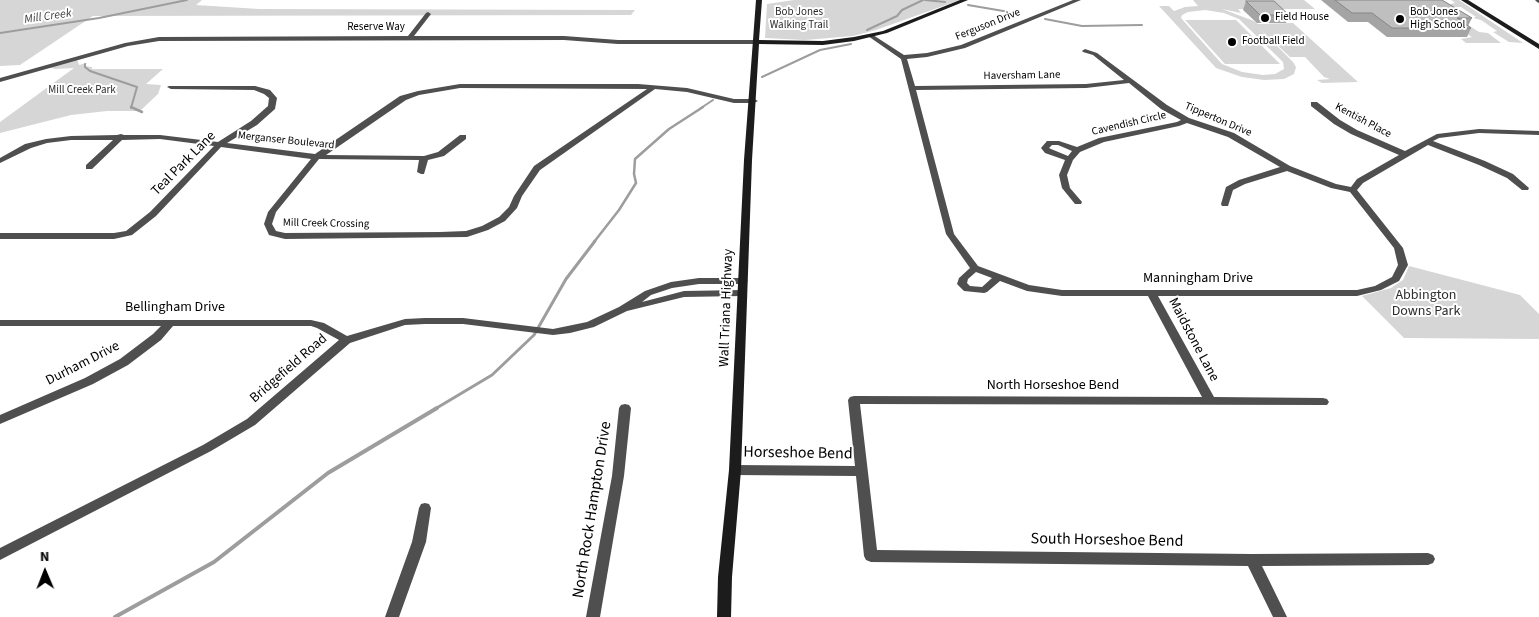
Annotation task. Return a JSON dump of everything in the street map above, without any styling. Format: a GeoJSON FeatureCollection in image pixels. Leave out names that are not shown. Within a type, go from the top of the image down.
{"type":"FeatureCollection","features":[{"type":"Feature","properties":{"kind":"main road","name":"Wall Triana Highway"},"geometry":{"type":"LineString","coordinates":[[724,617],[725,577],[735,470],[748,160],[754,101],[759,0]]}},
{"type":"Feature","properties":{"kind":"main road"},"geometry":{"type":"LineString","coordinates":[[756,42],[823,42],[871,36],[965,0]]}},
{"type":"Feature","properties":{"kind":"main road"},"geometry":{"type":"LineString","coordinates":[[1464,0],[1539,47]]}},
{"type":"Feature","properties":{"kind":"street","name":"Ferguson Drive"},"geometry":{"type":"LineString","coordinates":[[903,57],[927,55],[963,47],[1078,0]]}},
{"type":"Feature","properties":{"kind":"street"},"geometry":{"type":"LineString","coordinates":[[410,38],[428,14]]}},
{"type":"Feature","properties":{"kind":"street"},"geometry":{"type":"LineString","coordinates":[[871,36],[903,57],[950,234],[975,268],[964,278],[962,284],[967,289],[984,290],[998,278]]}},
{"type":"Feature","properties":{"kind":"street","name":"Reserve Way"},"geometry":{"type":"LineString","coordinates":[[0,80],[127,44],[151,40],[564,38],[618,42],[756,42]]}},
{"type":"Feature","properties":{"kind":"street","name":"Tipperton Drive"},"geometry":{"type":"LineString","coordinates":[[1085,51],[1095,54],[1164,107],[1186,120],[1231,135],[1288,168],[1334,186],[1353,190]]}},
{"type":"Feature","properties":{"kind":"street","name":"Haversham Lane"},"geometry":{"type":"LineString","coordinates":[[912,88],[1086,86],[1131,81]]}},
{"type":"Feature","properties":{"kind":"street","name":"Mill Creek Crossing"},"geometry":{"type":"LineString","coordinates":[[654,87],[558,152],[538,168],[518,196],[513,208],[502,219],[485,228],[467,234],[285,236],[272,234],[268,224],[272,212],[317,157],[402,98],[436,88],[508,86],[654,87],[687,90],[734,101],[754,101]]}},
{"type":"Feature","properties":{"kind":"street","name":"Teal Park Lane"},"geometry":{"type":"LineString","coordinates":[[0,236],[114,236],[129,233],[152,214],[220,144],[264,116],[272,107],[273,98],[267,92],[255,88],[171,87]]}},
{"type":"Feature","properties":{"kind":"street","name":"Kentish Place"},"geometry":{"type":"LineString","coordinates":[[1314,104],[1337,122],[1354,132],[1404,154]]}},
{"type":"Feature","properties":{"kind":"street","name":"Cavendish Circle"},"geometry":{"type":"LineString","coordinates":[[1069,159],[1077,150],[1102,140],[1179,124],[1186,120]]}},
{"type":"Feature","properties":{"kind":"street"},"geometry":{"type":"LineString","coordinates":[[1353,190],[1360,181],[1437,136],[1466,131],[1518,132],[1539,135]]}},
{"type":"Feature","properties":{"kind":"street"},"geometry":{"type":"LineString","coordinates":[[90,167],[121,136]]}},
{"type":"Feature","properties":{"kind":"street","name":"Merganser Boulevard"},"geometry":{"type":"LineString","coordinates":[[0,161],[28,146],[46,141],[121,136],[160,137],[317,157],[424,158],[441,154],[463,137]]}},
{"type":"Feature","properties":{"kind":"street"},"geometry":{"type":"LineString","coordinates":[[1428,142],[1489,166],[1510,176],[1526,188]]}},
{"type":"Feature","properties":{"kind":"street"},"geometry":{"type":"LineString","coordinates":[[1077,150],[1058,143],[1050,143],[1044,148],[1069,159],[1063,174],[1066,188],[1078,202]]}},
{"type":"Feature","properties":{"kind":"street"},"geometry":{"type":"LineString","coordinates":[[422,172],[424,158]]}},
{"type":"Feature","properties":{"kind":"street"},"geometry":{"type":"LineString","coordinates":[[1225,204],[1229,189],[1242,182],[1288,168]]}},
{"type":"Feature","properties":{"kind":"street","name":"Manningham Drive"},"geometry":{"type":"LineString","coordinates":[[975,268],[1027,288],[1062,293],[1357,293],[1378,288],[1396,279],[1403,265],[1398,248],[1353,190]]}},
{"type":"Feature","properties":{"kind":"street","name":"Bridgefield Road"},"geometry":{"type":"LineString","coordinates":[[0,554],[198,453],[251,422],[346,340],[385,326],[415,321],[463,321],[553,332],[570,330],[590,325],[624,309],[648,293],[671,285],[699,281],[743,282]]}},
{"type":"Feature","properties":{"kind":"street","name":"Maidstone Lane"},"geometry":{"type":"LineString","coordinates":[[1151,292],[1210,402]]}},
{"type":"Feature","properties":{"kind":"street","name":"Bridgefield Road"},"geometry":{"type":"LineString","coordinates":[[624,309],[684,294],[742,293]]}},
{"type":"Feature","properties":{"kind":"street","name":"Durham Drive"},"geometry":{"type":"LineString","coordinates":[[0,420],[89,381],[124,362],[157,337],[171,322]]}},
{"type":"Feature","properties":{"kind":"street","name":"Bellingham Drive"},"geometry":{"type":"LineString","coordinates":[[0,323],[311,323],[326,328],[346,340]]}},
{"type":"Feature","properties":{"kind":"street","name":"North Horseshoe Bend"},"geometry":{"type":"LineString","coordinates":[[860,471],[854,400],[1322,402]]}},
{"type":"Feature","properties":{"kind":"street","name":"North Rock Hampton Drive"},"geometry":{"type":"LineString","coordinates":[[593,617],[618,476],[626,408]]}},
{"type":"Feature","properties":{"kind":"street","name":"Horseshoe Bend"},"geometry":{"type":"LineString","coordinates":[[735,470],[860,471]]}},
{"type":"Feature","properties":{"kind":"street","name":"South Horseshoe Bend"},"geometry":{"type":"LineString","coordinates":[[860,471],[871,556],[1252,560],[1428,559]]}},
{"type":"Feature","properties":{"kind":"street"},"geometry":{"type":"LineString","coordinates":[[392,617],[419,542],[425,508]]}},
{"type":"Feature","properties":{"kind":"street"},"geometry":{"type":"LineString","coordinates":[[1252,560],[1280,617]]}},
{"type":"Feature","properties":{"kind":"green space"},"geometry":{"type":"Polygon","coordinates":[[[0,0],[202,0],[196,5],[259,9],[635,10],[631,15],[93,16],[20,65],[0,66],[0,0]]]}},
{"type":"Feature","properties":{"kind":"green space","name":"Bob Jones Walking Trail"},"geometry":{"type":"Polygon","coordinates":[[[794,0],[960,0],[876,30],[853,36],[805,40],[765,38],[767,4],[794,0]]]}},
{"type":"Feature","properties":{"kind":"green space"},"geometry":{"type":"Polygon","coordinates":[[[1193,0],[1304,0],[1315,9],[1238,9],[1241,13],[1222,9],[1258,24],[1293,23],[1358,82],[1322,83],[1317,80],[1330,79],[1324,77],[1305,57],[1290,57],[1258,27],[1293,62],[1296,67],[1294,74],[1284,79],[1264,80],[1242,77],[1216,68],[1159,6],[1169,6],[1174,11],[1185,7],[1198,6],[1193,0]],[[1205,10],[1188,12],[1182,15],[1181,18],[1222,64],[1242,72],[1263,75],[1275,74],[1284,69],[1283,62],[1239,19],[1224,13],[1205,10]]]}},
{"type":"Feature","properties":{"kind":"green space"},"geometry":{"type":"Polygon","coordinates":[[[1451,0],[1459,0],[1523,43],[1509,42],[1493,32],[1497,31],[1481,20],[1473,18],[1476,17],[1461,7],[1454,7],[1450,4],[1455,3],[1451,0]]]}},
{"type":"Feature","properties":{"kind":"green space","name":"Football Field"},"geometry":{"type":"Polygon","coordinates":[[[1185,20],[1236,20],[1280,64],[1225,64],[1185,20]]]}},
{"type":"Feature","properties":{"kind":"green space"},"geometry":{"type":"Polygon","coordinates":[[[1465,23],[1479,32],[1488,33],[1501,43],[1466,43],[1461,39],[1472,37],[1467,34],[1465,23]]]}},
{"type":"Feature","properties":{"kind":"green space","name":"Mill Creek Park"},"geometry":{"type":"Polygon","coordinates":[[[77,59],[79,65],[87,63],[85,66],[92,67],[92,69],[163,69],[146,84],[161,85],[158,94],[140,111],[107,111],[71,115],[0,133],[0,122],[74,68],[55,69],[49,67],[77,59]]]}},
{"type":"Feature","properties":{"kind":"green space","name":"Abbington Downs Park"},"geometry":{"type":"Polygon","coordinates":[[[1409,266],[1520,295],[1539,314],[1539,339],[1404,338],[1362,296],[1391,288],[1403,280],[1409,266]]]}},
{"type":"Feature","properties":{"kind":"building"},"geometry":{"type":"Polygon","coordinates":[[[1335,0],[1442,0],[1472,18],[1457,18],[1471,28],[1392,28],[1372,13],[1352,13],[1335,0]]]}},
{"type":"Feature","properties":{"kind":"building"},"geometry":{"type":"Polygon","coordinates":[[[1246,1],[1274,1],[1289,15],[1260,15],[1246,1]]]}},
{"type":"Feature","properties":{"kind":"waterway","name":"Mill Creek"},"geometry":{"type":"LineString","coordinates":[[0,33],[99,18],[187,0]]}},
{"type":"Feature","properties":{"kind":"waterway"},"geometry":{"type":"LineString","coordinates":[[867,30],[897,16],[902,10],[923,0]]}},
{"type":"Feature","properties":{"kind":"waterway"},"geometry":{"type":"LineString","coordinates":[[925,0],[945,2]]}},
{"type":"Feature","properties":{"kind":"waterway"},"geometry":{"type":"LineString","coordinates":[[968,5],[1021,14]]}},
{"type":"Feature","properties":{"kind":"waterway"},"geometry":{"type":"LineString","coordinates":[[1045,19],[1082,26],[1142,25]]}},
{"type":"Feature","properties":{"kind":"waterway"},"geometry":{"type":"LineString","coordinates":[[762,77],[820,50],[851,44]]}},
{"type":"Feature","properties":{"kind":"waterway"},"geometry":{"type":"LineString","coordinates":[[85,64],[85,67],[90,71],[137,87],[131,107]]}},
{"type":"Feature","properties":{"kind":"waterway"},"geometry":{"type":"LineString","coordinates":[[701,108],[713,100]]}},
{"type":"Feature","properties":{"kind":"waterway"},"geometry":{"type":"LineString","coordinates":[[131,107],[142,112]]}},
{"type":"Feature","properties":{"kind":"waterway"},"geometry":{"type":"LineString","coordinates":[[594,242],[619,210],[636,183],[634,174],[635,159],[669,129],[703,107]]}},
{"type":"Feature","properties":{"kind":"waterway"},"geometry":{"type":"LineString","coordinates":[[435,409],[492,375],[534,335],[566,279],[595,241]]}},
{"type":"Feature","properties":{"kind":"waterway"},"geometry":{"type":"LineString","coordinates":[[115,617],[214,562],[328,473],[437,408]]}},
{"type":"Feature","properties":{"kind":"place","name":"Field House"},"geometry":{"type":"Point","coordinates":[1265,18]}},
{"type":"Feature","properties":{"kind":"place","name":"Bob Jones High School"},"geometry":{"type":"Point","coordinates":[1400,19]}},
{"type":"Feature","properties":{"kind":"place","name":"Football Field"},"geometry":{"type":"Point","coordinates":[1232,42]}}]}
